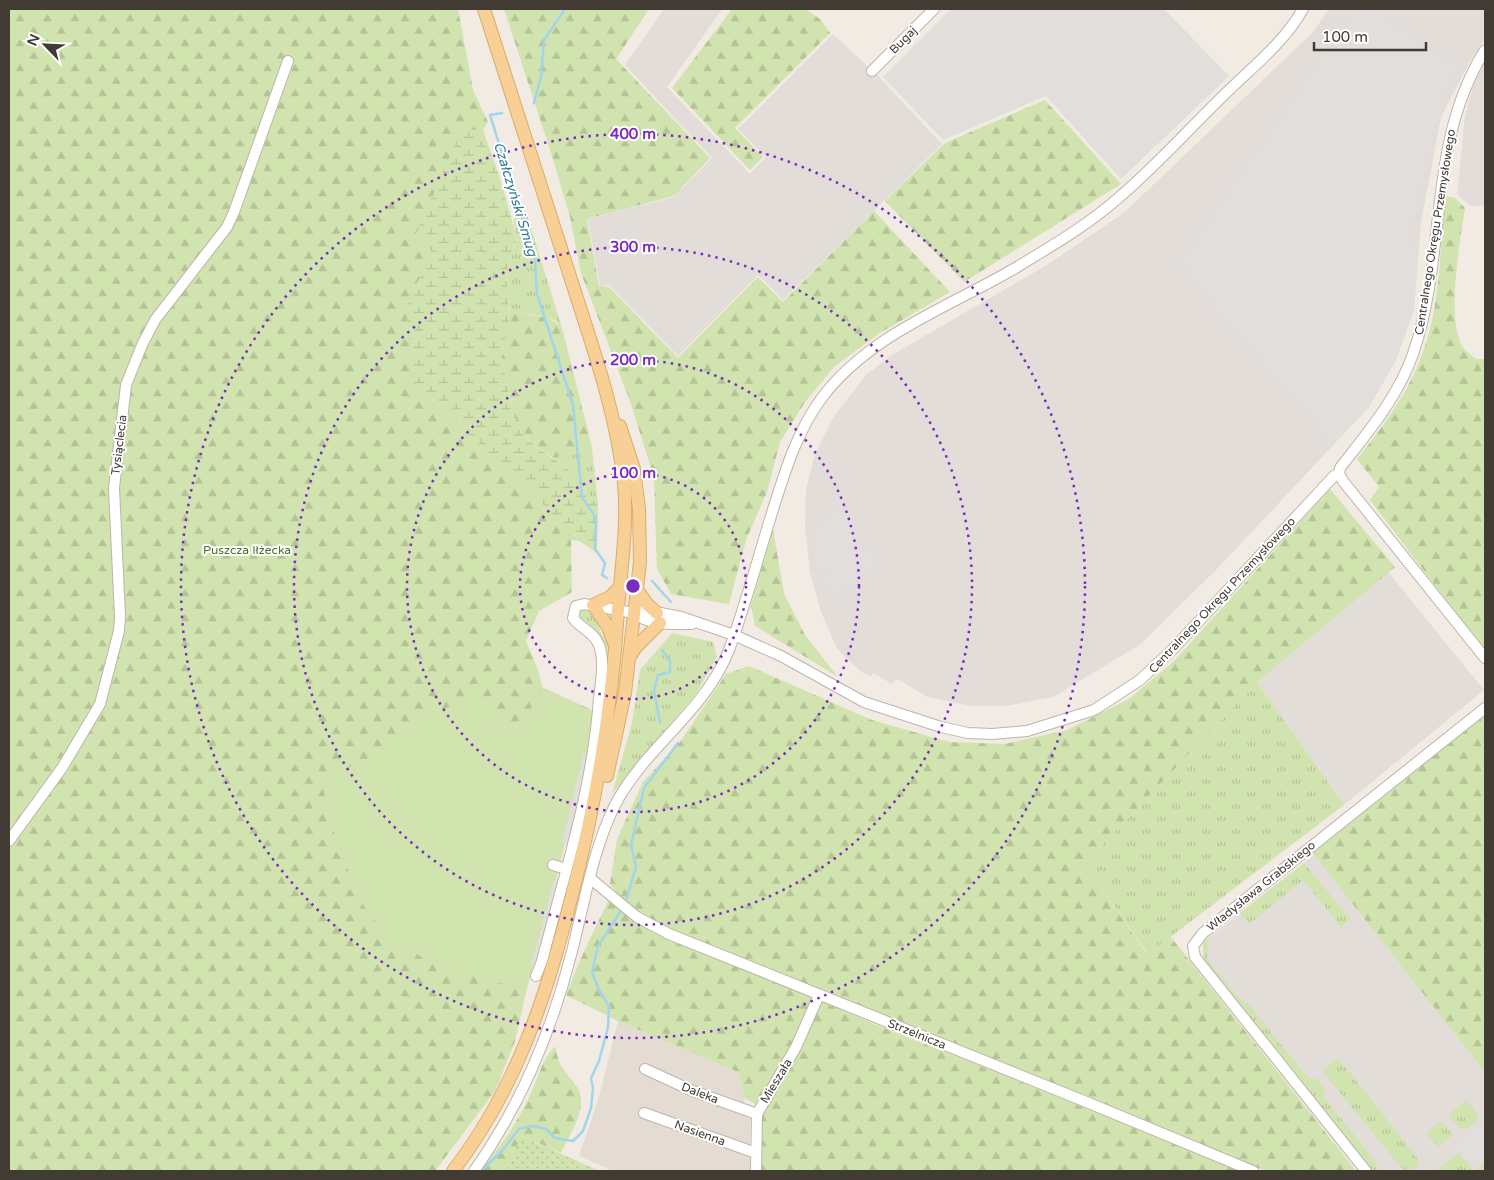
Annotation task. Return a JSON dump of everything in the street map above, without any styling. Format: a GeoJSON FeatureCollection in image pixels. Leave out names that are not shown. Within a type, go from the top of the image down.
{"type":"FeatureCollection","features":[{"type":"Feature","properties":{"kind":"main road"},"geometry":{"type":"LineString","coordinates":[[484,9],[606,389],[616,413],[634,469],[640,535],[630,656],[615,740],[604,788],[586,840]]}},
{"type":"Feature","properties":{"kind":"main road"},"geometry":{"type":"LineString","coordinates":[[453,1171],[475,1142],[493,1112],[535,1023],[554,966],[586,840],[608,727],[616,650],[625,517],[624,483],[606,389]]}},
{"type":"Feature","properties":{"kind":"main road"},"geometry":{"type":"LineString","coordinates":[[616,650],[608,627],[593,605],[610,597],[620,587]]}},
{"type":"Feature","properties":{"kind":"main road"},"geometry":{"type":"LineString","coordinates":[[630,656],[658,618],[636,588]]}},
{"type":"Feature","properties":{"kind":"street","name":"Bugaj"},"geometry":{"type":"LineString","coordinates":[[872,71],[934,9]]}},
{"type":"Feature","properties":{"kind":"street"},"geometry":{"type":"LineString","coordinates":[[474,1171],[494,1143],[522,1094],[546,1040],[561,992],[603,835],[617,802],[635,772],[694,708],[708,690],[720,669],[734,635],[791,455],[813,411],[836,380],[879,342],[1019,266],[1118,199],[1267,54],[1304,9]]}},
{"type":"Feature","properties":{"kind":"street","name":"Centralnego Okręgu Przemysłowego"},"geometry":{"type":"LineString","coordinates":[[593,605],[634,613],[645,610],[658,618],[681,617],[734,635],[781,656],[855,698],[923,722],[968,733],[1000,734],[1038,728],[1094,710],[1120,695],[1150,673],[1334,476],[1339,474],[1340,468],[1390,402],[1413,354],[1424,312],[1449,136],[1463,94],[1485,50]]}},
{"type":"Feature","properties":{"kind":"street","name":"Tysiąclecia"},"geometry":{"type":"LineString","coordinates":[[9,841],[62,768],[100,704],[120,623],[117,516],[114,488],[125,392],[130,372],[154,320],[227,227],[288,61]]}},
{"type":"Feature","properties":{"kind":"street"},"geometry":{"type":"LineString","coordinates":[[1339,474],[1485,658]]}},
{"type":"Feature","properties":{"kind":"street"},"geometry":{"type":"LineString","coordinates":[[536,976],[542,961],[566,868],[594,749],[602,671],[598,643],[589,631],[576,623],[572,615],[576,606],[584,604],[593,605]]}},
{"type":"Feature","properties":{"kind":"street","name":"Władysława Grabskiego"},"geometry":{"type":"LineString","coordinates":[[1366,1171],[1195,957],[1193,946],[1197,938],[1221,918],[1485,708]]}},
{"type":"Feature","properties":{"kind":"street"},"geometry":{"type":"LineString","coordinates":[[553,865],[566,868]]}},
{"type":"Feature","properties":{"kind":"street","name":"Strzelnicza"},"geometry":{"type":"LineString","coordinates":[[591,879],[637,917],[653,926],[1253,1171]]}},
{"type":"Feature","properties":{"kind":"street","name":"Mieszała"},"geometry":{"type":"LineString","coordinates":[[756,1171],[757,1114],[796,1048],[819,995]]}},
{"type":"Feature","properties":{"kind":"street","name":"Daleka"},"geometry":{"type":"LineString","coordinates":[[645,1069],[693,1091],[757,1114]]}},
{"type":"Feature","properties":{"kind":"street","name":"Nasienna"},"geometry":{"type":"LineString","coordinates":[[644,1113],[756,1153]]}},
{"type":"Feature","properties":{"kind":"shaded area"},"geometry":{"type":"Polygon","coordinates":[[[664,9],[722,9],[667,87],[750,174],[766,157],[738,129],[833,34],[878,76],[942,144],[783,300],[758,275],[678,356],[609,285],[600,286],[588,219],[674,197],[712,158],[625,65],[664,9]]]}},
{"type":"Feature","properties":{"kind":"shaded area"},"geometry":{"type":"Polygon","coordinates":[[[951,9],[1164,9],[1229,76],[1121,179],[1046,96],[943,140],[883,77],[951,9]]]}},
{"type":"Feature","properties":{"kind":"shaded area"},"geometry":{"type":"Polygon","coordinates":[[[1329,9],[1485,9],[1485,38],[1468,65],[1441,117],[1421,223],[1414,309],[1396,360],[1369,407],[1217,569],[1141,644],[1053,697],[1006,706],[972,706],[928,697],[897,679],[892,684],[873,673],[871,677],[860,671],[837,649],[820,609],[810,572],[805,525],[806,489],[815,454],[832,419],[866,375],[892,355],[1047,265],[1125,212],[1312,33],[1329,9]]]}},
{"type":"Feature","properties":{"kind":"shaded area"},"geometry":{"type":"Polygon","coordinates":[[[1357,9],[1370,9],[1456,68],[1446,84],[1409,233],[1405,238],[1419,248],[1414,309],[1396,360],[1369,407],[1335,443],[1224,316],[1182,263],[1357,9]]]}},
{"type":"Feature","properties":{"kind":"shaded area"},"geometry":{"type":"Polygon","coordinates":[[[1485,59],[1485,206],[1470,206],[1457,194],[1465,116],[1477,72],[1485,59]]]}},
{"type":"Feature","properties":{"kind":"shaded area"},"geometry":{"type":"Polygon","coordinates":[[[841,511],[844,516],[850,513],[862,535],[857,539],[864,552],[869,549],[876,561],[870,564],[874,570],[830,595],[821,579],[829,573],[825,567],[816,568],[814,531],[820,530],[817,525],[841,511]]]}},
{"type":"Feature","properties":{"kind":"shaded area"},"geometry":{"type":"Polygon","coordinates":[[[1388,572],[1484,690],[1344,805],[1257,682],[1388,572]]]}},
{"type":"Feature","properties":{"kind":"shaded area"},"geometry":{"type":"Polygon","coordinates":[[[584,753],[589,754],[568,844],[562,842],[584,753]]]}},
{"type":"Feature","properties":{"kind":"shaded area"},"geometry":{"type":"Polygon","coordinates":[[[1314,855],[1485,1071],[1485,1171],[1373,1171],[1203,957],[1203,942],[1314,855]]]}},
{"type":"Feature","properties":{"kind":"shaded area"},"geometry":{"type":"Polygon","coordinates":[[[560,878],[539,962],[531,967],[554,880],[560,878]]]}},
{"type":"Feature","properties":{"kind":"shaded area"},"geometry":{"type":"Polygon","coordinates":[[[618,1021],[738,1072],[745,1098],[743,1107],[750,1114],[750,1171],[613,1171],[579,1156],[599,1097],[618,1021]]]}},
{"type":"Feature","properties":{"kind":"shaded area"},"geometry":{"type":"Polygon","coordinates":[[[1485,1121],[1485,1161],[1474,1171],[1454,1146],[1485,1121]]]}},
{"type":"Feature","properties":{"kind":"green space","name":"Puszcza Iłżecka"},"geometry":{"type":"Polygon","coordinates":[[[9,9],[458,9],[473,90],[488,122],[483,130],[461,130],[432,252],[424,272],[414,381],[489,454],[535,495],[571,539],[572,592],[539,611],[526,641],[538,670],[542,687],[596,712],[555,739],[503,734],[507,729],[494,720],[514,985],[527,988],[515,1041],[495,1091],[435,1171],[9,1171],[9,9]]]}},
{"type":"Feature","properties":{"kind":"green space"},"geometry":{"type":"Polygon","coordinates":[[[504,9],[649,9],[616,59],[710,158],[674,196],[587,219],[599,286],[609,287],[678,358],[758,277],[783,302],[874,211],[950,292],[880,333],[835,366],[805,402],[780,442],[767,492],[746,540],[729,604],[671,594],[657,569],[654,478],[631,404],[581,273],[570,217],[504,9]]]}},
{"type":"Feature","properties":{"kind":"green space"},"geometry":{"type":"Polygon","coordinates":[[[732,9],[805,9],[820,19],[830,33],[735,128],[763,157],[750,170],[672,88],[732,9]]]}},
{"type":"Feature","properties":{"kind":"green space"},"geometry":{"type":"Polygon","coordinates":[[[1045,100],[1121,184],[964,282],[885,201],[945,143],[1045,100]]]}},
{"type":"Feature","properties":{"kind":"green space"},"geometry":{"type":"Polygon","coordinates":[[[461,130],[483,130],[500,178],[517,238],[508,270],[507,297],[510,315],[502,356],[512,410],[520,431],[534,445],[567,468],[598,506],[597,553],[581,542],[571,539],[535,495],[489,454],[414,381],[406,306],[432,252],[416,234],[461,130]]]}},
{"type":"Feature","properties":{"kind":"green space"},"geometry":{"type":"Polygon","coordinates":[[[1445,196],[1455,198],[1465,208],[1456,278],[1455,316],[1457,333],[1462,346],[1467,352],[1476,359],[1485,359],[1485,651],[1370,500],[1379,487],[1357,459],[1400,401],[1419,362],[1426,342],[1436,301],[1445,196]]]}},
{"type":"Feature","properties":{"kind":"green space"},"geometry":{"type":"Polygon","coordinates":[[[527,215],[562,328],[556,321],[550,319],[510,311],[507,297],[508,270],[517,238],[513,219],[527,215]]]}},
{"type":"Feature","properties":{"kind":"green space"},"geometry":{"type":"Polygon","coordinates":[[[516,310],[547,318],[562,328],[592,447],[554,458],[534,445],[520,431],[512,410],[502,356],[510,311],[516,310]]]}},
{"type":"Feature","properties":{"kind":"green space"},"geometry":{"type":"Polygon","coordinates":[[[592,447],[598,506],[567,468],[554,458],[592,447]]]}},
{"type":"Feature","properties":{"kind":"green space"},"geometry":{"type":"Polygon","coordinates":[[[1330,489],[1395,567],[1257,682],[1084,864],[1147,954],[1170,936],[1356,1171],[1266,1171],[659,926],[631,909],[610,884],[617,839],[643,782],[680,742],[726,674],[749,666],[872,720],[949,742],[1005,744],[1067,730],[1129,699],[1174,661],[1330,489]]]}},
{"type":"Feature","properties":{"kind":"green space"},"geometry":{"type":"Polygon","coordinates":[[[773,529],[784,594],[805,635],[838,677],[755,626],[751,605],[773,529]]]}},
{"type":"Feature","properties":{"kind":"green space"},"geometry":{"type":"Polygon","coordinates":[[[582,609],[591,610],[596,614],[601,633],[609,646],[610,663],[605,644],[602,644],[591,626],[581,619],[579,612],[582,609]]]}},
{"type":"Feature","properties":{"kind":"green space"},"geometry":{"type":"Polygon","coordinates":[[[672,633],[713,642],[717,657],[696,694],[612,794],[632,723],[640,670],[672,633]]]}},
{"type":"Feature","properties":{"kind":"green space"},"geometry":{"type":"Polygon","coordinates":[[[1257,682],[1344,805],[1148,954],[1084,864],[1257,682]]]}},
{"type":"Feature","properties":{"kind":"green space"},"geometry":{"type":"Polygon","coordinates":[[[543,688],[596,713],[560,864],[553,870],[558,872],[527,988],[488,981],[433,963],[388,938],[359,899],[330,821],[321,778],[391,750],[416,718],[482,696],[498,713],[494,720],[515,735],[543,688]]]}},
{"type":"Feature","properties":{"kind":"green space"},"geometry":{"type":"Polygon","coordinates":[[[1485,715],[1485,1072],[1311,851],[1485,715]]]}},
{"type":"Feature","properties":{"kind":"green space"},"geometry":{"type":"Polygon","coordinates":[[[1304,863],[1350,919],[1341,927],[1303,880],[1249,924],[1240,913],[1304,863]]]}},
{"type":"Feature","properties":{"kind":"green space"},"geometry":{"type":"Polygon","coordinates":[[[609,899],[658,933],[889,1030],[1245,1171],[761,1171],[762,1109],[745,1098],[738,1072],[618,1021],[566,995],[609,899]]]}},
{"type":"Feature","properties":{"kind":"green space"},"geometry":{"type":"Polygon","coordinates":[[[1209,938],[1207,959],[1244,1004],[1247,1002],[1308,1078],[1317,1079],[1326,1091],[1322,1095],[1375,1161],[1374,1164],[1380,1171],[1373,1171],[1204,959],[1203,942],[1209,938]]]}},
{"type":"Feature","properties":{"kind":"green space"},"geometry":{"type":"Polygon","coordinates":[[[555,1046],[563,1069],[577,1087],[581,1103],[577,1120],[561,1153],[522,1136],[506,1171],[480,1171],[501,1145],[519,1117],[543,1064],[555,1046]]]}},
{"type":"Feature","properties":{"kind":"green space"},"geometry":{"type":"Polygon","coordinates":[[[1338,1058],[1419,1160],[1418,1166],[1414,1169],[1404,1171],[1322,1071],[1338,1058]]]}},
{"type":"Feature","properties":{"kind":"green space"},"geometry":{"type":"Polygon","coordinates":[[[1467,1100],[1478,1116],[1476,1123],[1464,1130],[1448,1115],[1467,1100]]]}},
{"type":"Feature","properties":{"kind":"green space"},"geometry":{"type":"Polygon","coordinates":[[[1441,1121],[1453,1135],[1438,1147],[1426,1133],[1441,1121]]]}},
{"type":"Feature","properties":{"kind":"green space"},"geometry":{"type":"Polygon","coordinates":[[[521,1136],[600,1171],[506,1171],[521,1136]]]}},
{"type":"Feature","properties":{"kind":"green space"},"geometry":{"type":"Polygon","coordinates":[[[1459,1153],[1474,1170],[1485,1161],[1485,1171],[1435,1171],[1459,1153]]]}},
{"type":"Feature","properties":{"kind":"waterway","name":"Czałczyński Smug"},"geometry":{"type":"LineString","coordinates":[[534,103],[541,77],[544,40],[565,9]]}},
{"type":"Feature","properties":{"kind":"waterway","name":"Czałczyński Smug"},"geometry":{"type":"LineString","coordinates":[[502,113],[490,115],[535,258],[537,294],[573,405],[582,497],[596,518],[595,549],[605,563],[602,575],[607,578]]}},
{"type":"Feature","properties":{"kind":"waterway","name":"Czałczyński Smug"},"geometry":{"type":"LineString","coordinates":[[652,581],[671,602]]}},
{"type":"Feature","properties":{"kind":"waterway","name":"Czałczyński Smug"},"geometry":{"type":"LineString","coordinates":[[660,723],[654,691],[658,675],[670,672],[670,661],[662,650]]}},
{"type":"Feature","properties":{"kind":"waterway","name":"Czałczyński Smug"},"geometry":{"type":"LineString","coordinates":[[626,901],[636,867],[631,845],[644,788],[678,743]]}},
{"type":"Feature","properties":{"kind":"waterway","name":"Czałczyński Smug"},"geometry":{"type":"LineString","coordinates":[[481,1171],[501,1152],[519,1129],[533,1126],[546,1129],[555,1138],[573,1141],[583,1131],[591,1108],[593,1088],[591,1078],[599,1061],[608,1027],[609,1006],[599,990],[592,972],[598,946],[622,909]]}}]}
